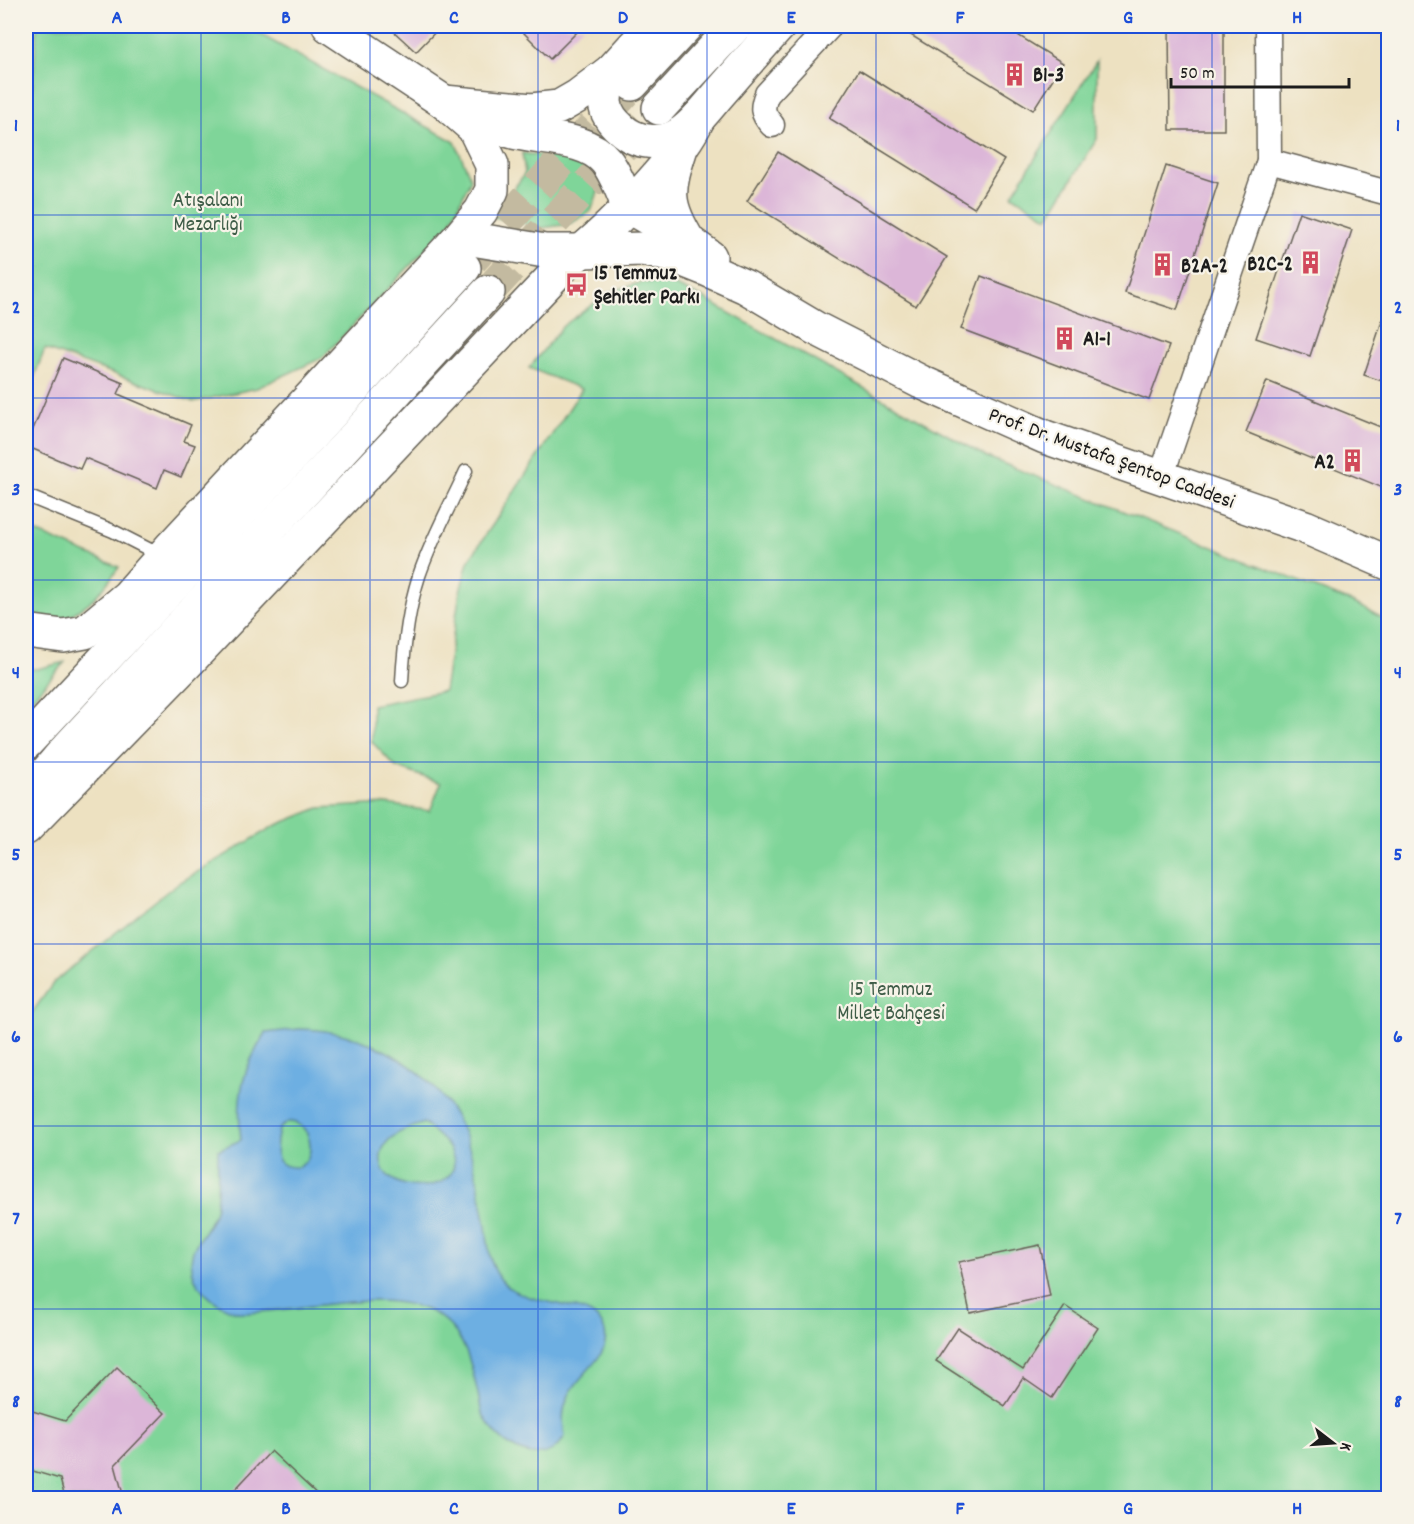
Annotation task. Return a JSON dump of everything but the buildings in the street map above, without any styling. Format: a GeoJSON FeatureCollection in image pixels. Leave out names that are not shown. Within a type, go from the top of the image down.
{"type":"FeatureCollection","features":[{"type":"Feature","properties":{"kind":"main road"},"geometry":{"type":"LineString","coordinates":[[26,631],[63,636],[86,632],[128,596],[163,557],[459,255],[492,190],[492,165],[474,128],[444,102],[329,26]]}},
{"type":"Feature","properties":{"kind":"main road"},"geometry":{"type":"LineString","coordinates":[[652,26],[622,77],[604,98],[606,111],[612,121],[625,132],[642,141],[664,140],[680,134],[699,117],[779,26]]}},
{"type":"Feature","properties":{"kind":"main road"},"geometry":{"type":"LineString","coordinates":[[444,102],[532,110],[559,107],[622,77],[686,26]]}},
{"type":"Feature","properties":{"kind":"main road"},"geometry":{"type":"LineString","coordinates":[[659,108],[735,26]]}},
{"type":"Feature","properties":{"kind":"main road"},"geometry":{"type":"LineString","coordinates":[[444,102],[508,131],[557,139],[591,148],[606,161],[629,207],[689,242],[720,264],[746,287]]}},
{"type":"Feature","properties":{"kind":"main road"},"geometry":{"type":"LineString","coordinates":[[26,828],[189,661],[566,263],[583,251],[629,207],[681,148],[699,117]]}},
{"type":"Feature","properties":{"kind":"main road"},"geometry":{"type":"LineString","coordinates":[[681,148],[672,176],[670,200],[674,214],[689,242]]}},
{"type":"Feature","properties":{"kind":"main road"},"geometry":{"type":"LineString","coordinates":[[26,743],[213,543],[472,239],[545,251],[642,249],[673,256],[746,287]]}},
{"type":"Feature","properties":{"kind":"main road","name":"Prof. Dr. Mustafa Şentop Caddesi"},"geometry":{"type":"LineString","coordinates":[[746,287],[815,328],[921,382],[1045,437],[1305,526],[1389,564]]}},
{"type":"Feature","properties":{"kind":"main road"},"geometry":{"type":"LineString","coordinates":[[26,797],[63,753],[488,292]]}},
{"type":"Feature","properties":{"kind":"street"},"geometry":{"type":"LineString","coordinates":[[772,125],[763,115],[763,104],[767,94],[830,26]]}},
{"type":"Feature","properties":{"kind":"street"},"geometry":{"type":"LineString","coordinates":[[1161,477],[1269,161],[1268,26]]}},
{"type":"Feature","properties":{"kind":"street"},"geometry":{"type":"LineString","coordinates":[[1269,161],[1389,193]]}},
{"type":"Feature","properties":{"kind":"lane"},"geometry":{"type":"LineString","coordinates":[[402,681],[404,645],[419,576],[466,471]]}},
{"type":"Feature","properties":{"kind":"lane"},"geometry":{"type":"LineString","coordinates":[[27,496],[113,531],[163,557]]}},
{"type":"Feature","properties":{"kind":"green space","name":"Atışalanı Mezarlığı"},"geometry":{"type":"Polygon","coordinates":[[[37,26],[245,26],[455,142],[471,179],[450,224],[322,358],[257,388],[193,402],[45,349],[26,397],[26,171],[37,26]]]}},
{"type":"Feature","properties":{"kind":"green space"},"geometry":{"type":"Polygon","coordinates":[[[1097,60],[1097,139],[1048,218],[1012,195],[1097,60]]]}},
{"type":"Feature","properties":{"kind":"green space"},"geometry":{"type":"Polygon","coordinates":[[[522,153],[579,161],[596,171],[599,190],[591,211],[570,224],[543,228],[494,217],[525,173],[522,153]]]}},
{"type":"Feature","properties":{"kind":"green space","name":"15 Temmuz Millet Bahçesi"},"geometry":{"type":"Polygon","coordinates":[[[642,282],[671,284],[701,297],[987,457],[1356,604],[1388,621],[1388,1498],[26,1498],[26,1021],[54,982],[174,886],[274,826],[319,808],[387,804],[430,811],[441,783],[396,767],[372,742],[372,705],[444,691],[460,592],[468,562],[582,389],[529,368],[563,326],[610,292],[642,282]]]}},
{"type":"Feature","properties":{"kind":"green space"},"geometry":{"type":"Polygon","coordinates":[[[26,528],[119,567],[91,601],[54,625],[26,616],[26,528]]]}},
{"type":"Feature","properties":{"kind":"green space"},"geometry":{"type":"Polygon","coordinates":[[[65,662],[26,705],[26,669],[37,669],[65,662]]]}},
{"type":"Feature","properties":{"kind":"water"},"geometry":{"type":"Polygon","coordinates":[[[299,1029],[323,1031],[370,1044],[392,1054],[412,1068],[446,1102],[464,1133],[471,1156],[486,1224],[491,1260],[498,1276],[516,1292],[590,1313],[599,1321],[605,1332],[605,1345],[600,1356],[574,1387],[567,1400],[563,1416],[565,1436],[556,1447],[545,1453],[522,1452],[510,1446],[500,1437],[483,1414],[471,1364],[459,1337],[445,1321],[425,1309],[402,1303],[375,1301],[241,1313],[222,1306],[198,1285],[192,1266],[192,1255],[196,1243],[211,1222],[215,1210],[218,1150],[241,1140],[239,1110],[246,1071],[266,1033],[299,1029]],[[288,1122],[279,1129],[276,1143],[277,1156],[284,1165],[299,1167],[309,1155],[309,1140],[302,1127],[288,1122]],[[424,1123],[397,1134],[383,1148],[381,1155],[383,1169],[392,1179],[405,1185],[435,1184],[447,1178],[453,1168],[450,1150],[444,1141],[424,1123]]]}},
{"type":"Feature","properties":{"kind":"tunnel"},"geometry":{"type":"LineString","coordinates":[[472,259],[625,92]]}},
{"type":"Feature","properties":{"kind":"tunnel"},"geometry":{"type":"LineString","coordinates":[[488,292],[659,108]]}},
{"type":"Feature","properties":{"kind":"place","name":"B1-3"},"geometry":{"type":"Point","coordinates":[1015,74]}},
{"type":"Feature","properties":{"kind":"place","name":"B2C-2"},"geometry":{"type":"Point","coordinates":[1311,263]}},
{"type":"Feature","properties":{"kind":"place","name":"B2A-2"},"geometry":{"type":"Point","coordinates":[1163,265]}},
{"type":"Feature","properties":{"kind":"place","name":"15 Temmuz Şehitler Parkı"},"geometry":{"type":"Point","coordinates":[576,284]}},
{"type":"Feature","properties":{"kind":"place","name":"A1-1"},"geometry":{"type":"Point","coordinates":[1065,338]}},
{"type":"Feature","properties":{"kind":"place","name":"A2"},"geometry":{"type":"Point","coordinates":[1353,461]}}]}
